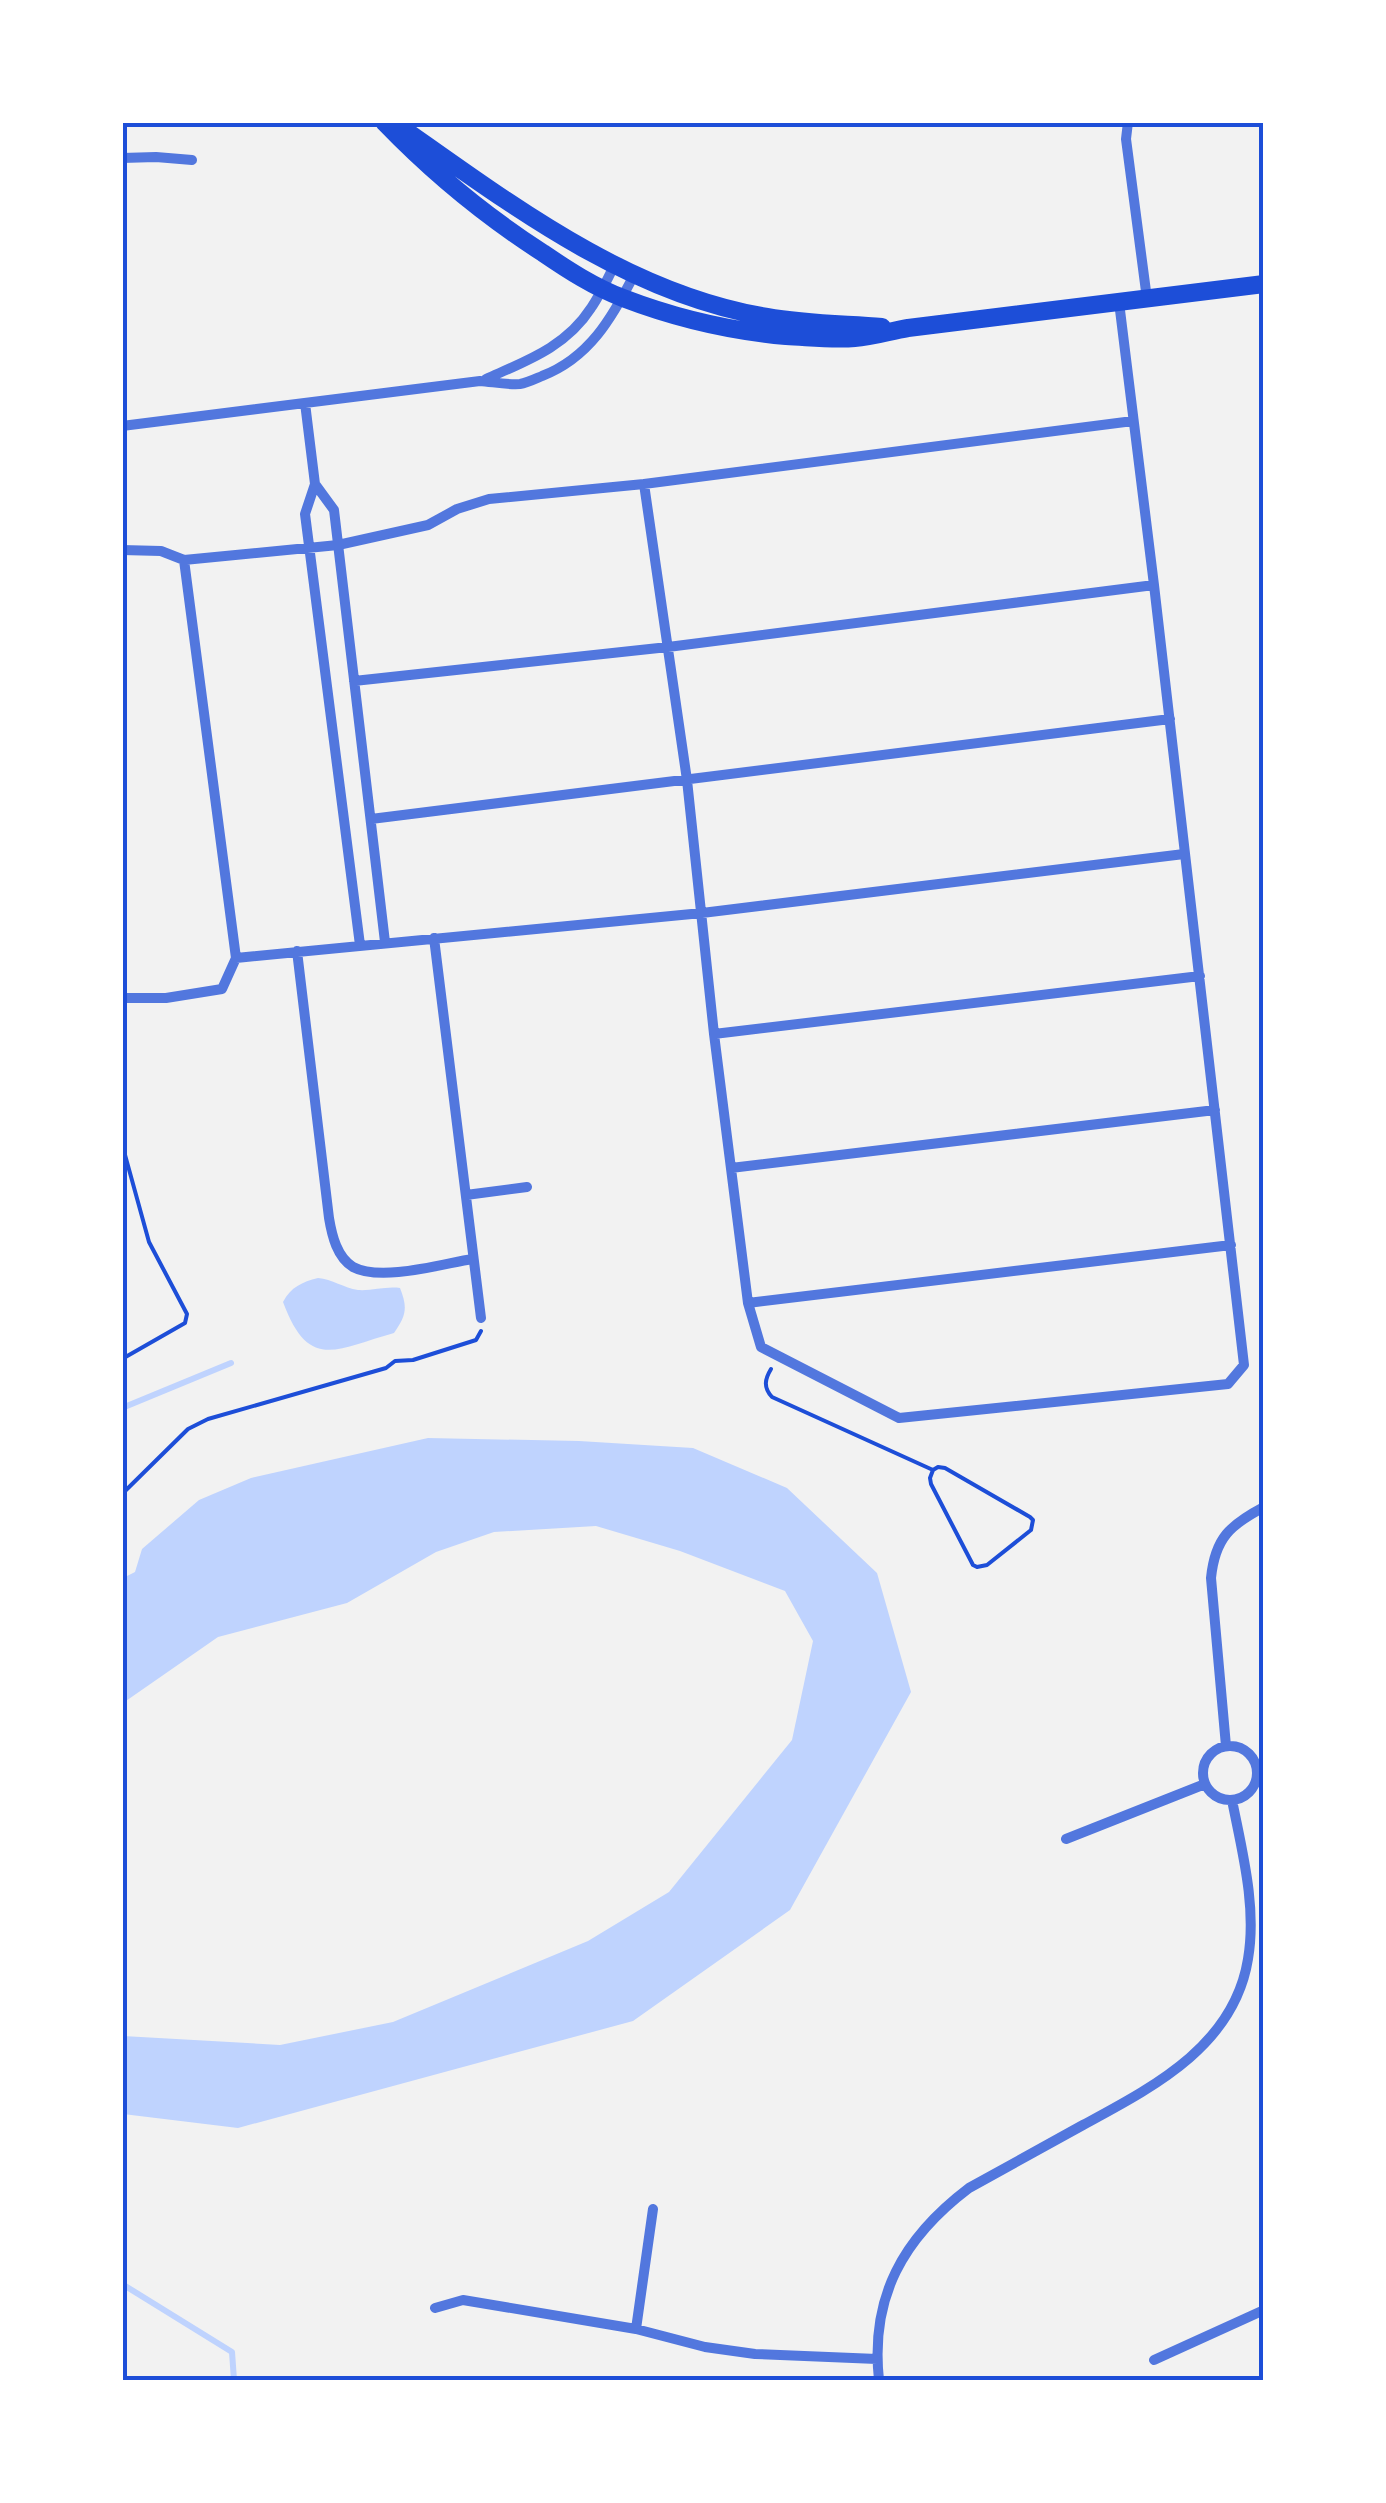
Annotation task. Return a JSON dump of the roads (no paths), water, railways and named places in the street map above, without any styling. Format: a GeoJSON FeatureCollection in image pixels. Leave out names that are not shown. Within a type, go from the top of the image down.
{"type":"FeatureCollection","features":[{"type":"Feature","properties":{"kind":"main road"},"geometry":{"type":"LineString","coordinates":[[384,122],[413,153],[478,208],[568,270],[622,298],[700,322],[763,334],[857,338],[908,328],[1264,284]]}},
{"type":"Feature","properties":{"kind":"main road"},"geometry":{"type":"LineString","coordinates":[[395,122],[517,206],[634,275],[689,297],[766,317],[908,328]]}},
{"type":"Feature","properties":{"kind":"street"},"geometry":{"type":"LineString","coordinates":[[1116,122],[1126,139]]}},
{"type":"Feature","properties":{"kind":"street"},"geometry":{"type":"LineString","coordinates":[[1128,122],[1126,139],[1147,299]]}},
{"type":"Feature","properties":{"kind":"street"},"geometry":{"type":"LineString","coordinates":[[122,158],[192,160]]}},
{"type":"Feature","properties":{"kind":"street"},"geometry":{"type":"LineString","coordinates":[[480,381],[562,342],[580,324],[614,266]]}},
{"type":"Feature","properties":{"kind":"street"},"geometry":{"type":"LineString","coordinates":[[122,426],[480,381],[521,384],[576,358],[597,338],[634,275]]}},
{"type":"Feature","properties":{"kind":"street"},"geometry":{"type":"LineString","coordinates":[[644,484],[687,780],[748,1303],[761,1347],[899,1418],[1228,1384],[1244,1365],[1232,1246],[1118,302]]}},
{"type":"Feature","properties":{"kind":"street"},"geometry":{"type":"LineString","coordinates":[[305,403],[315,484],[305,514],[360,944]]}},
{"type":"Feature","properties":{"kind":"street"},"geometry":{"type":"LineString","coordinates":[[122,550],[161,551],[184,560],[338,545],[428,525],[457,509],[489,499],[644,484],[1133,421]]}},
{"type":"Feature","properties":{"kind":"street"},"geometry":{"type":"LineString","coordinates":[[315,484],[334,510],[385,942]]}},
{"type":"Feature","properties":{"kind":"street"},"geometry":{"type":"LineString","coordinates":[[122,998],[166,998],[222,989],[236,958],[184,560]]}},
{"type":"Feature","properties":{"kind":"street"},"geometry":{"type":"LineString","coordinates":[[354,681],[668,648],[1154,585]]}},
{"type":"Feature","properties":{"kind":"street"},"geometry":{"type":"LineString","coordinates":[[371,819],[1170,719]]}},
{"type":"Feature","properties":{"kind":"street"},"geometry":{"type":"LineString","coordinates":[[236,958],[702,913],[1184,854]]}},
{"type":"Feature","properties":{"kind":"street"},"geometry":{"type":"LineString","coordinates":[[434,938],[481,1318]]}},
{"type":"Feature","properties":{"kind":"street"},"geometry":{"type":"LineString","coordinates":[[298,951],[334,1244],[352,1266],[371,1272],[394,1272],[472,1258]]}},
{"type":"Feature","properties":{"kind":"street"},"geometry":{"type":"LineString","coordinates":[[714,1034],[1200,976]]}},
{"type":"Feature","properties":{"kind":"street"},"geometry":{"type":"LineString","coordinates":[[732,1168],[1215,1110]]}},
{"type":"Feature","properties":{"kind":"street"},"geometry":{"type":"LineString","coordinates":[[466,1195],[527,1187]]}},
{"type":"Feature","properties":{"kind":"street"},"geometry":{"type":"LineString","coordinates":[[748,1303],[1232,1246]]}},
{"type":"Feature","properties":{"kind":"street"},"geometry":{"type":"LineString","coordinates":[[1226,1746],[1211,1578],[1213,1559],[1230,1528],[1264,1507]]}},
{"type":"Feature","properties":{"kind":"street"},"geometry":{"type":"LineString","coordinates":[[1226,1746],[1243,1750],[1259,1761],[1252,1787],[1244,1796],[1232,1800],[1213,1794],[1203,1778],[1204,1763],[1213,1752],[1226,1746]]}},
{"type":"Feature","properties":{"kind":"street"},"geometry":{"type":"LineString","coordinates":[[1066,1839],[1205,1784]]}},
{"type":"Feature","properties":{"kind":"street"},"geometry":{"type":"LineString","coordinates":[[880,2380],[880,2318],[888,2288],[922,2230],[969,2188],[1158,2082],[1200,2050],[1230,2009],[1245,1970],[1250,1937],[1244,1864],[1232,1800]]}},
{"type":"Feature","properties":{"kind":"street"},"geometry":{"type":"LineString","coordinates":[[636,2330],[654,2209]]}},
{"type":"Feature","properties":{"kind":"street"},"geometry":{"type":"LineString","coordinates":[[434,2308],[463,2300],[755,2354],[877,2359]]}},
{"type":"Feature","properties":{"kind":"street"},"geometry":{"type":"LineString","coordinates":[[1154,2360],[1264,2310]]}},
{"type":"Feature","properties":{"kind":"water"},"geometry":{"type":"Polygon","coordinates":[[[318,1278],[358,1290],[400,1288],[405,1307],[401,1322],[394,1333],[356,1345],[326,1350],[314,1347],[303,1339],[283,1302],[298,1286],[318,1278]]]}},
{"type":"Feature","properties":{"kind":"water"},"geometry":{"type":"Polygon","coordinates":[[[428,1438],[693,1448],[787,1488],[877,1573],[911,1692],[790,1910],[633,2021],[238,2128],[123,2114],[123,2036],[280,2045],[393,2022],[588,1941],[669,1892],[792,1740],[813,1641],[785,1591],[680,1551],[596,1526],[494,1532],[436,1552],[347,1603],[218,1637],[123,1703],[123,1578],[135,1572],[142,1549],[199,1500],[251,1478],[428,1438]]]}},
{"type":"Feature","properties":{"kind":"waterway"},"geometry":{"type":"LineString","coordinates":[[122,1408],[231,1363]]}},
{"type":"Feature","properties":{"kind":"waterway"},"geometry":{"type":"LineString","coordinates":[[122,2284],[232,2352],[234,2380]]}}]}
